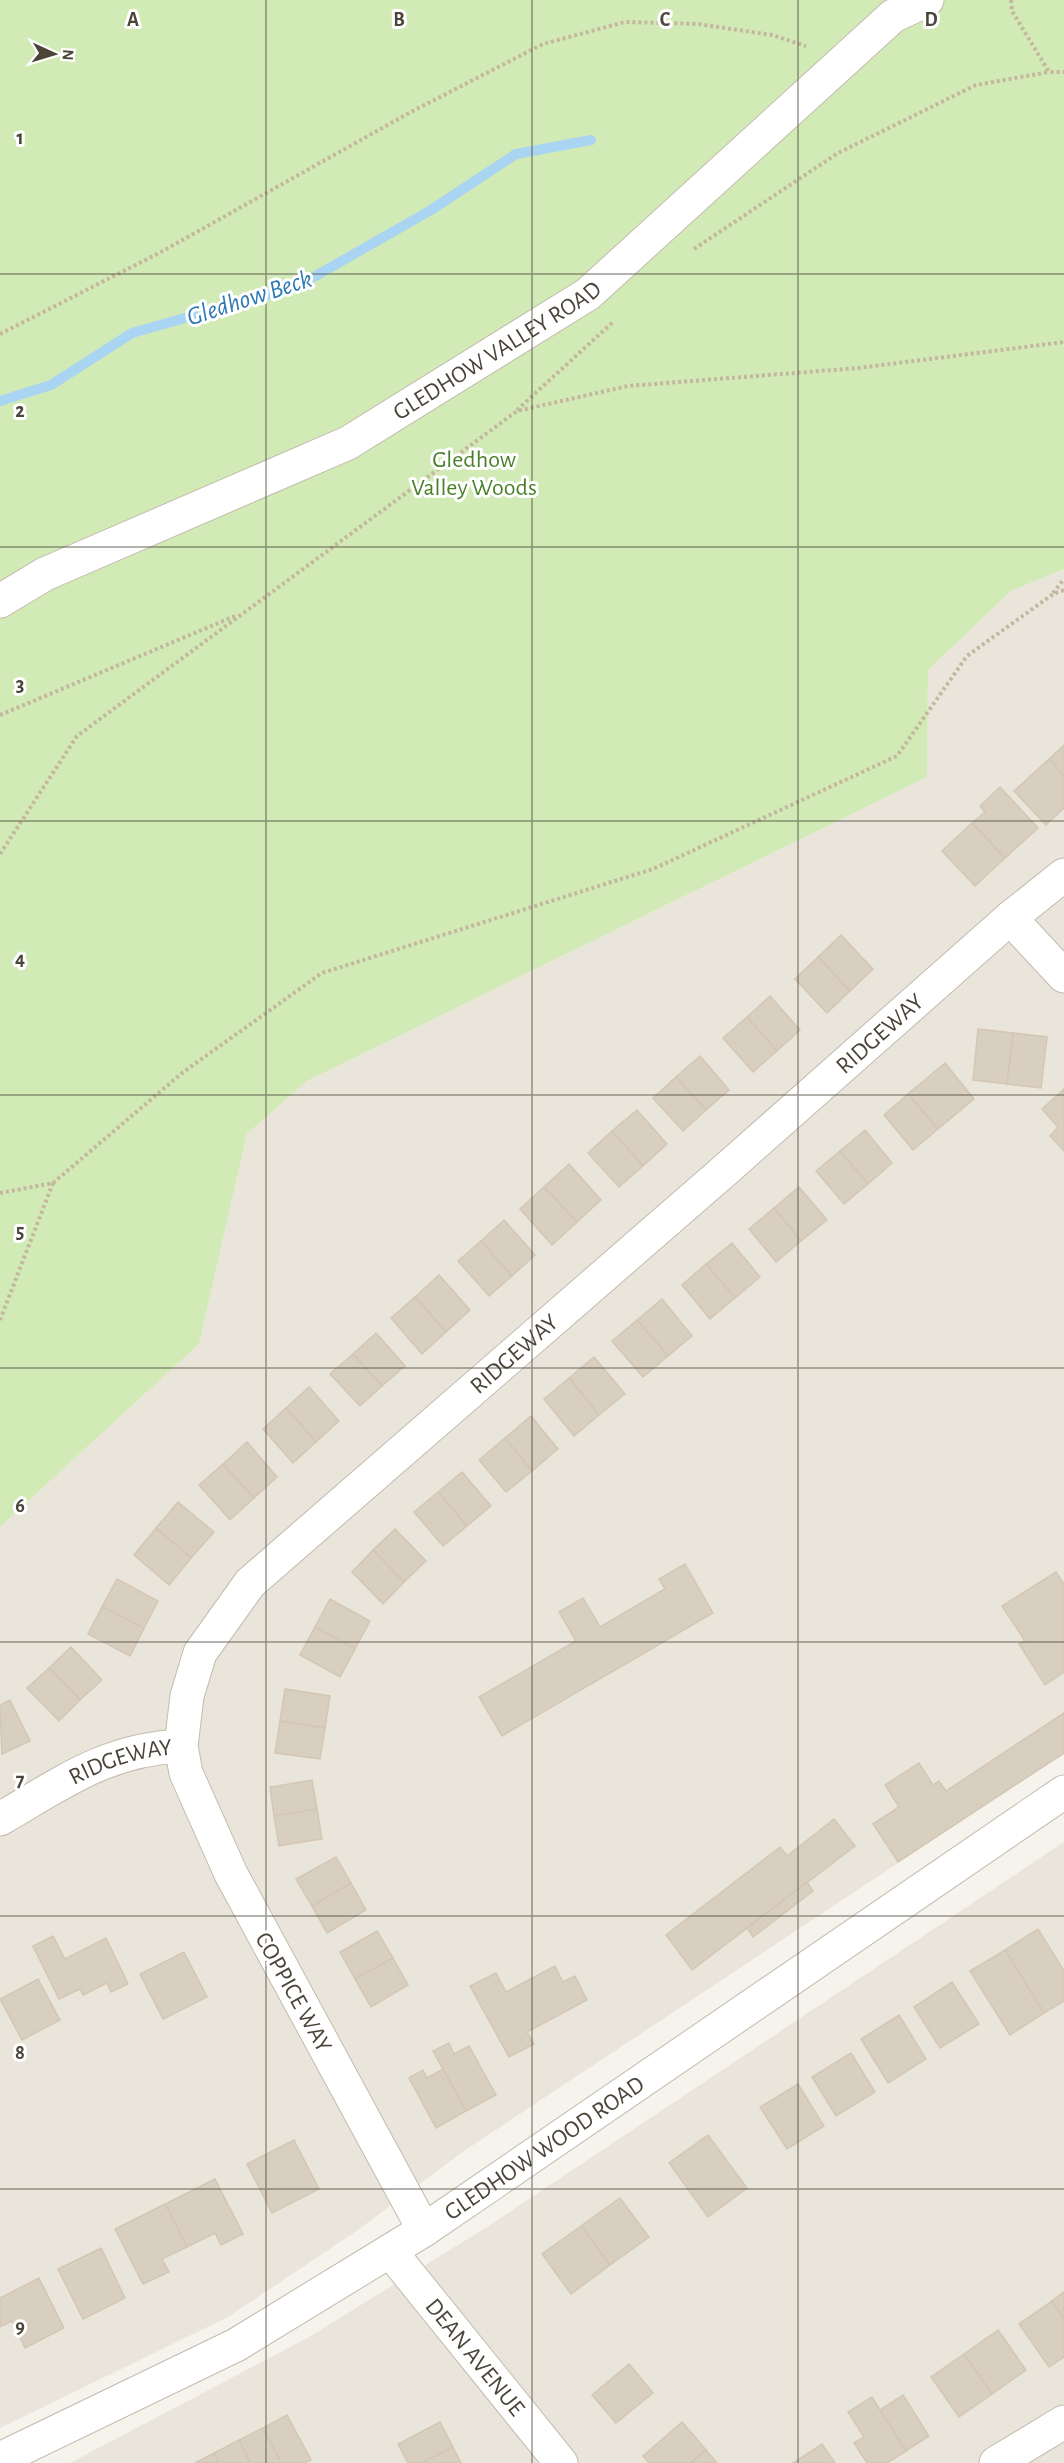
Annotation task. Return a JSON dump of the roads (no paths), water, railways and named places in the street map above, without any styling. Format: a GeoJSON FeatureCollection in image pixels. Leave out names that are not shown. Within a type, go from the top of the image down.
{"type":"FeatureCollection","features":[{"type":"Feature","properties":{"kind":"street","name":"GLEDHOW VALLEY ROAD"},"geometry":{"type":"LineString","coordinates":[[0,601],[45,574],[348,443],[588,294],[893,16],[927,0]]}},
{"type":"Feature","properties":{"kind":"street","name":"RIDGEWAY"},"geometry":{"type":"LineString","coordinates":[[0,1820],[92,1766],[135,1750],[182,1746],[187,1696],[200,1653],[250,1583],[714,1180],[1010,918],[1064,875]]}},
{"type":"Feature","properties":{"kind":"street"},"geometry":{"type":"LineString","coordinates":[[1010,918],[1064,976]]}},
{"type":"Feature","properties":{"kind":"street","name":"COPPICE WAY"},"geometry":{"type":"LineString","coordinates":[[182,1746],[186,1773],[231,1874],[424,2230]]}},
{"type":"Feature","properties":{"kind":"street","name":"GLEDHOW WOOD ROAD"},"geometry":{"type":"LineString","coordinates":[[0,2458],[236,2345],[424,2230],[1064,1792]]}},
{"type":"Feature","properties":{"kind":"street","name":"DEAN AVENUE"},"geometry":{"type":"LineString","coordinates":[[390,2251],[549,2458]]}},
{"type":"Feature","properties":{"kind":"street"},"geometry":{"type":"LineString","coordinates":[[996,2463],[1064,2422]]}},
{"type":"Feature","properties":{"kind":"waterway","name":"Gledhow Beck"},"geometry":{"type":"LineString","coordinates":[[0,401],[51,385],[132,333],[298,286],[431,210],[516,154],[591,140]]}},
{"type":"Feature","properties":{"kind":"park label","name":"Gledhow Valley Woods"},"geometry":{"type":"Point","coordinates":[474,473]}}]}
